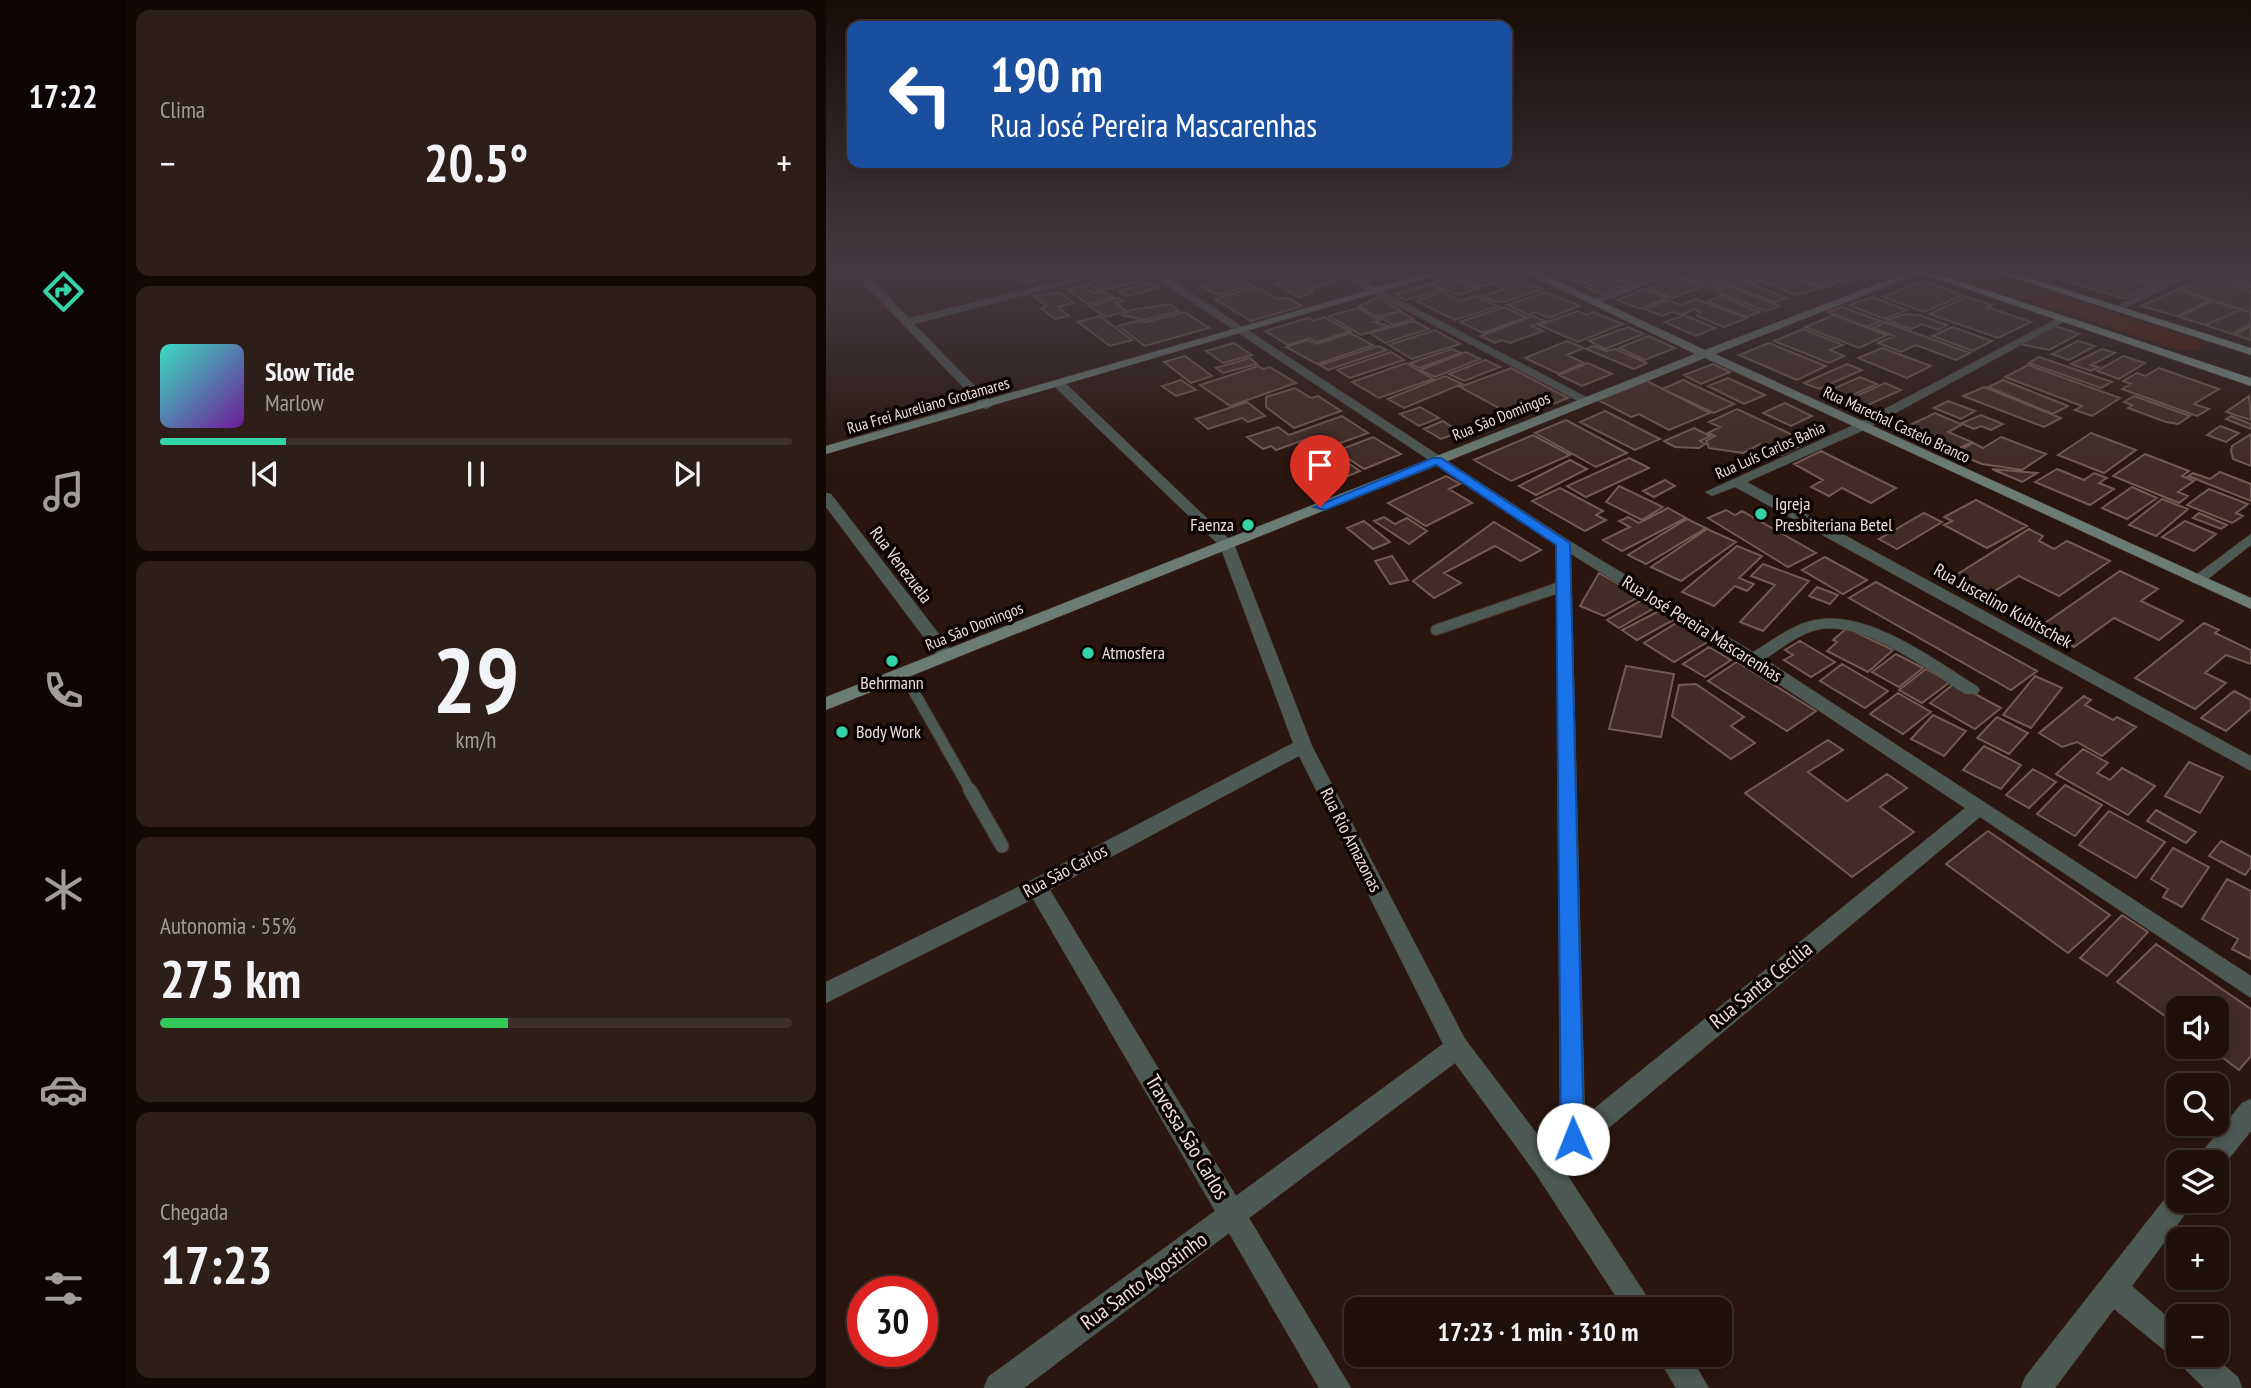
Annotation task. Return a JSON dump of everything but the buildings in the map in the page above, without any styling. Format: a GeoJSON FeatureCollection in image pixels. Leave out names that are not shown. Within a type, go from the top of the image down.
{"type":"FeatureCollection","features":[{"type":"Feature","properties":{"kind":"main road"},"geometry":{"type":"LineString","coordinates":[[2117,337],[2251,382]]}},
{"type":"Feature","properties":{"kind":"main road"},"geometry":{"type":"LineString","coordinates":[[2203,337],[2251,352]]}},
{"type":"Feature","properties":{"kind":"street"},"geometry":{"type":"LineString","coordinates":[[922,337],[987,405]]}},
{"type":"Feature","properties":{"kind":"street","name":"Rua Frei Aureliano Grotamares"},"geometry":{"type":"LineString","coordinates":[[826,450],[1219,337]]}},
{"type":"Feature","properties":{"kind":"street","name":"Rua José Pereira Mascarenhas"},"geometry":{"type":"LineString","coordinates":[[1252,337],[1563,543],[1753,659],[2251,988]]}},
{"type":"Feature","properties":{"kind":"street"},"geometry":{"type":"LineString","coordinates":[[1463,337],[1586,400]]}},
{"type":"Feature","properties":{"kind":"street","name":"Rua Marechal Castelo Branco"},"geometry":{"type":"LineString","coordinates":[[1666,337],[2251,604]]}},
{"type":"Feature","properties":{"kind":"street","name":"Rua São Domingos"},"geometry":{"type":"LineString","coordinates":[[826,704],[1749,337]]}},
{"type":"Feature","properties":{"kind":"street","name":"Rua Luís Carlos Bahia"},"geometry":{"type":"LineString","coordinates":[[1712,492],[1860,427],[2030,337]]}},
{"type":"Feature","properties":{"kind":"street","name":"Rua Rio Amazonas"},"geometry":{"type":"LineString","coordinates":[[1059,384],[1227,544],[1303,746],[1457,1047],[1545,1165],[1633,1297]]}},
{"type":"Feature","properties":{"kind":"street","name":"Rua Juscelino Kubitschek"},"geometry":{"type":"LineString","coordinates":[[1737,482],[2251,764]]}},
{"type":"Feature","properties":{"kind":"street","name":"Rua Venezuela"},"geometry":{"type":"LineString","coordinates":[[826,497],[946,655]]}},
{"type":"Feature","properties":{"kind":"street"},"geometry":{"type":"LineString","coordinates":[[2198,580],[2251,538]]}},
{"type":"Feature","properties":{"kind":"street"},"geometry":{"type":"LineString","coordinates":[[1563,543],[1573,1139]]}},
{"type":"Feature","properties":{"kind":"street"},"geometry":{"type":"LineString","coordinates":[[1753,659],[1816,624],[1843,622],[1869,631],[1971,690]]}},
{"type":"Feature","properties":{"kind":"street","name":"Rua São Carlos"},"geometry":{"type":"LineString","coordinates":[[826,993],[1037,887],[1303,746]]}},
{"type":"Feature","properties":{"kind":"street","name":"Rua Santa Cecília"},"geometry":{"type":"LineString","coordinates":[[1545,1165],[1573,1139],[1979,807]]}},
{"type":"Feature","properties":{"kind":"street","name":"Travessa São Carlos"},"geometry":{"type":"LineString","coordinates":[[1037,887],[1336,1388]]}},
{"type":"Feature","properties":{"kind":"street","name":"Rua Santo Agostinho"},"geometry":{"type":"LineString","coordinates":[[999,1388],[1457,1047]]}},
{"type":"Feature","properties":{"kind":"street"},"geometry":{"type":"LineString","coordinates":[[2220,1150],[2251,1111]]}},
{"type":"Feature","properties":{"kind":"street"},"geometry":{"type":"LineString","coordinates":[[2036,1388],[2170,1213]]}},
{"type":"Feature","properties":{"kind":"street"},"geometry":{"type":"LineString","coordinates":[[2111,1287],[2166,1335]]}},
{"type":"Feature","properties":{"kind":"street"},"geometry":{"type":"LineString","coordinates":[[1680,1367],[1694,1388]]}},
{"type":"Feature","properties":{"kind":"street"},"geometry":{"type":"LineString","coordinates":[[2204,1367],[2227,1388]]}},
{"type":"Feature","properties":{"kind":"lane"},"geometry":{"type":"LineString","coordinates":[[1436,630],[1563,586]]}},
{"type":"Feature","properties":{"kind":"lane"},"geometry":{"type":"LineString","coordinates":[[904,674],[1002,846]]}},
{"type":"Feature","properties":{"kind":"shaded area"},"geometry":{"type":"Polygon","coordinates":[[[2139,337],[2186,337],[2196,340],[2203,347],[2198,350],[2179,350],[2139,337]]]}},
{"type":"Feature","properties":{"kind":"place","name":"Igreja Presbiteriana Betel"},"geometry":{"type":"Point","coordinates":[1761,514]}},
{"type":"Feature","properties":{"kind":"place","name":"Faenza"},"geometry":{"type":"Point","coordinates":[1248,525]}},
{"type":"Feature","properties":{"kind":"place","name":"Atmosfera"},"geometry":{"type":"Point","coordinates":[1088,653]}},
{"type":"Feature","properties":{"kind":"place","name":"Behrmann"},"geometry":{"type":"Point","coordinates":[892,661]}},
{"type":"Feature","properties":{"kind":"place","name":"Body Work"},"geometry":{"type":"Point","coordinates":[842,732]}},
{"type":"Feature","properties":{"kind":"route"},"geometry":{"type":"LineString","coordinates":[[1320,507],[1437,461],[1563,543],[1573,1139]]}}]}
